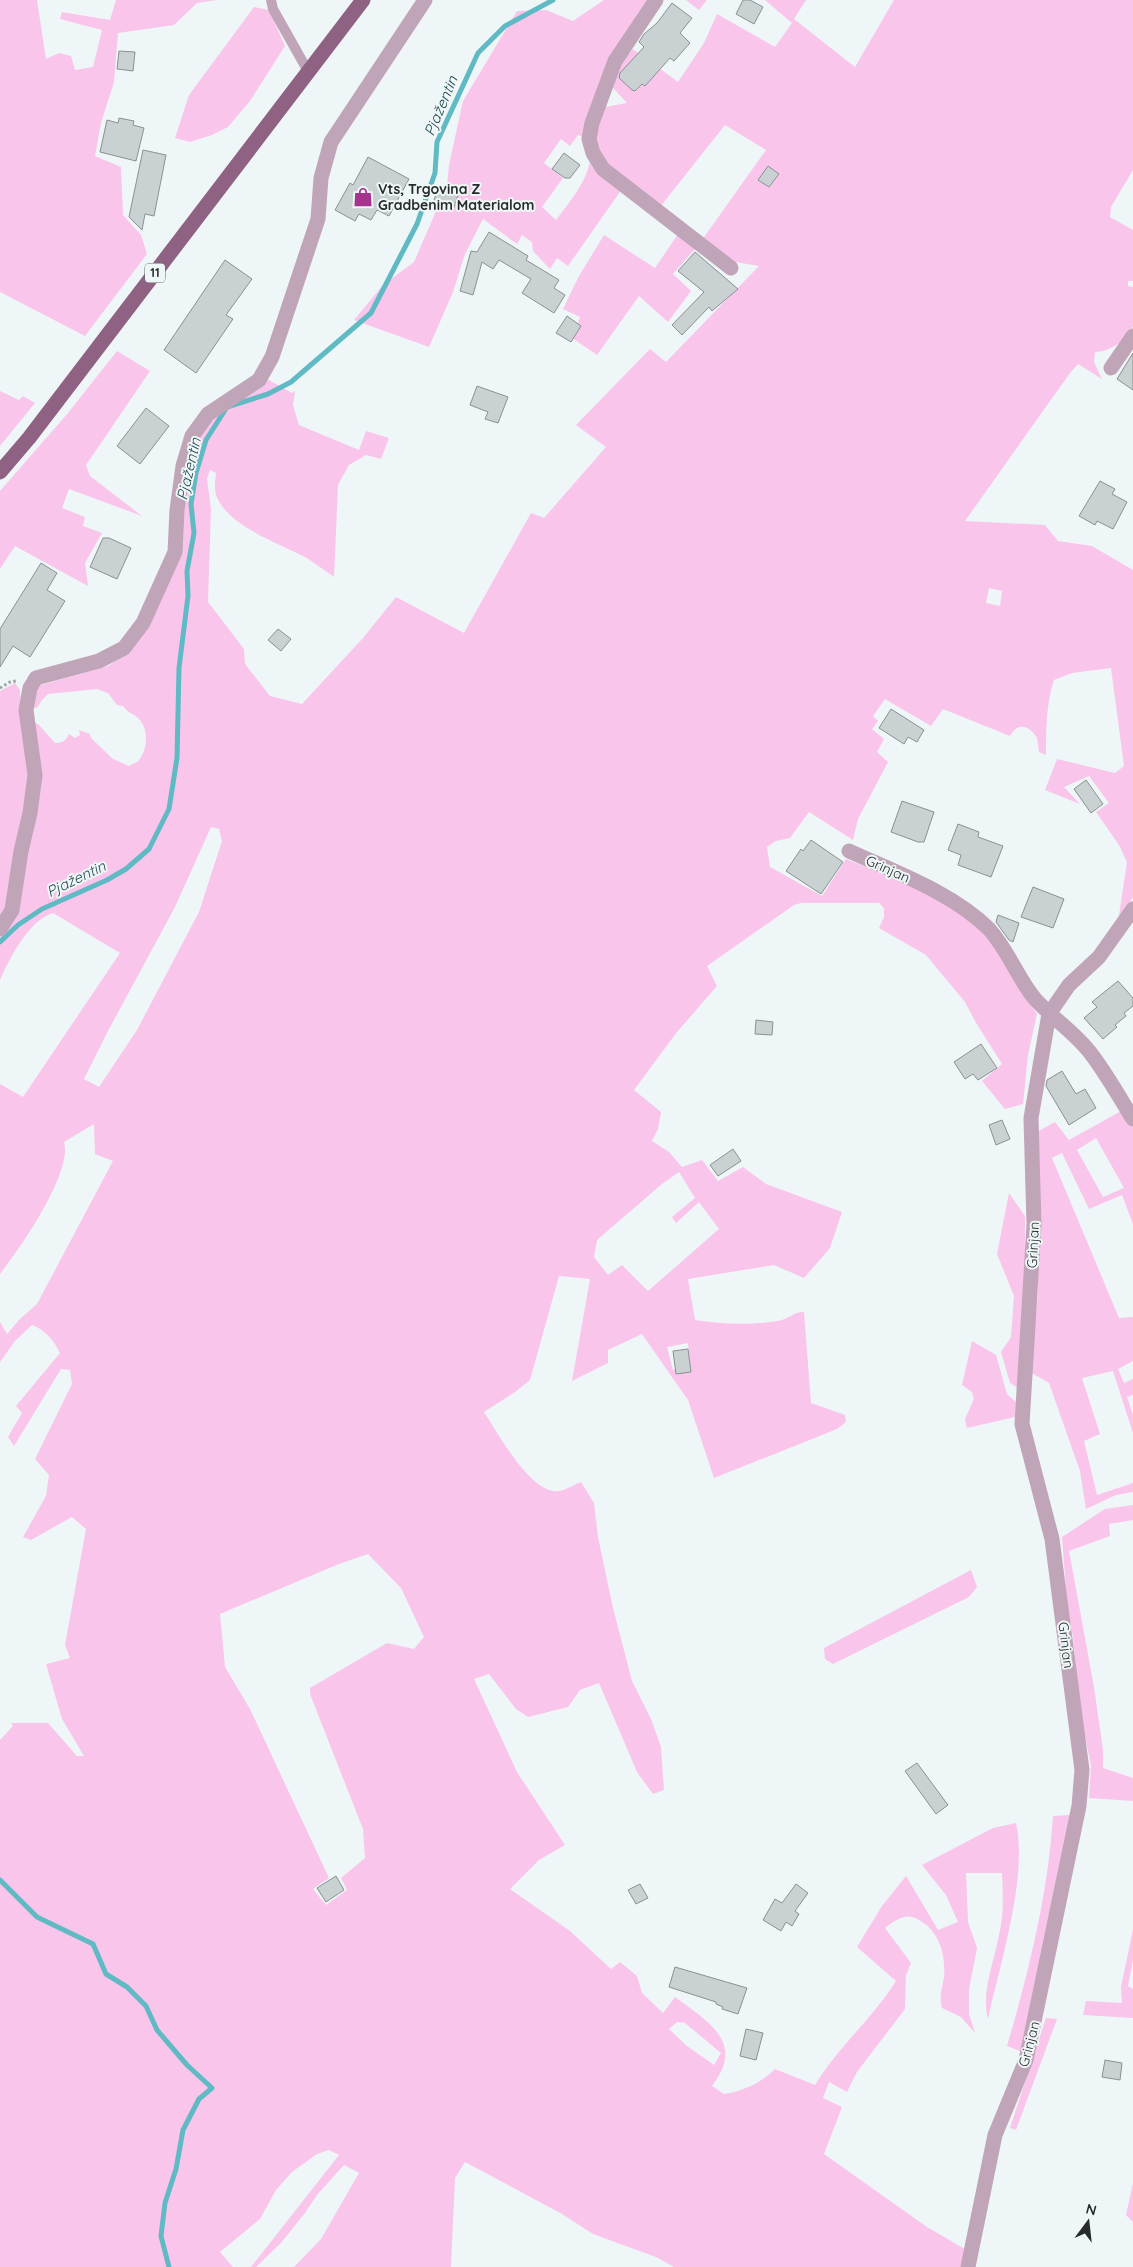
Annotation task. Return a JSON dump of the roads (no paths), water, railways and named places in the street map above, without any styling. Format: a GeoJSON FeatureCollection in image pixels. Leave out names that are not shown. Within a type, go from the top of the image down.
{"type":"FeatureCollection","features":[{"type":"Feature","properties":{"kind":"main road","name":"11"},"geometry":{"type":"LineString","coordinates":[[0,472],[29,438],[363,0]]}},
{"type":"Feature","properties":{"kind":"street"},"geometry":{"type":"LineString","coordinates":[[0,929],[12,910],[20,851],[30,813],[35,775],[26,710],[30,688],[36,678],[98,661],[124,648],[143,624],[175,552],[177,510],[183,466],[192,436],[208,414],[259,380],[272,357],[318,219],[321,178],[331,142],[425,0]]}},
{"type":"Feature","properties":{"kind":"street"},"geometry":{"type":"LineString","coordinates":[[656,0],[615,61],[592,123],[589,139],[593,153],[603,169],[731,268]]}},
{"type":"Feature","properties":{"kind":"street"},"geometry":{"type":"LineString","coordinates":[[1111,368],[1133,336]]}},
{"type":"Feature","properties":{"kind":"street","name":"Grinjan"},"geometry":{"type":"LineString","coordinates":[[849,852],[942,896],[988,929],[1007,952],[1025,987],[1049,1014],[1071,1031],[1092,1055],[1133,1119]]}},
{"type":"Feature","properties":{"kind":"street","name":"Grinjan"},"geometry":{"type":"LineString","coordinates":[[968,2267],[995,2136],[1026,2060],[1079,1806],[1082,1770],[1052,1539],[1022,1424],[1034,1225],[1031,1118],[1049,1014],[1069,985],[1099,957],[1131,912]]}},
{"type":"Feature","properties":{"kind":"lane"},"geometry":{"type":"LineString","coordinates":[[271,0],[273,9],[309,73]]}},
{"type":"Feature","properties":{"kind":"waterway","name":"Pjažentin"},"geometry":{"type":"LineString","coordinates":[[0,942],[18,925],[42,909],[107,880],[126,869],[149,849],[169,809],[177,758],[179,668],[188,596],[187,571],[194,533],[191,504],[196,473],[206,440],[227,407],[268,394],[291,382],[371,313],[417,224],[435,173],[437,142],[478,53],[505,26],[553,0]]}},
{"type":"Feature","properties":{"kind":"waterway"},"geometry":{"type":"LineString","coordinates":[[0,1880],[37,1917],[93,1944],[106,1974],[127,1987],[146,2006],[157,2030],[187,2065],[212,2088],[199,2099],[183,2130],[176,2169],[165,2203],[161,2236],[169,2267]]}},
{"type":"Feature","properties":{"kind":"place","name":"Vts, Trgovina Z Gradbenim Materialom"},"geometry":{"type":"Point","coordinates":[363,197]}}]}
